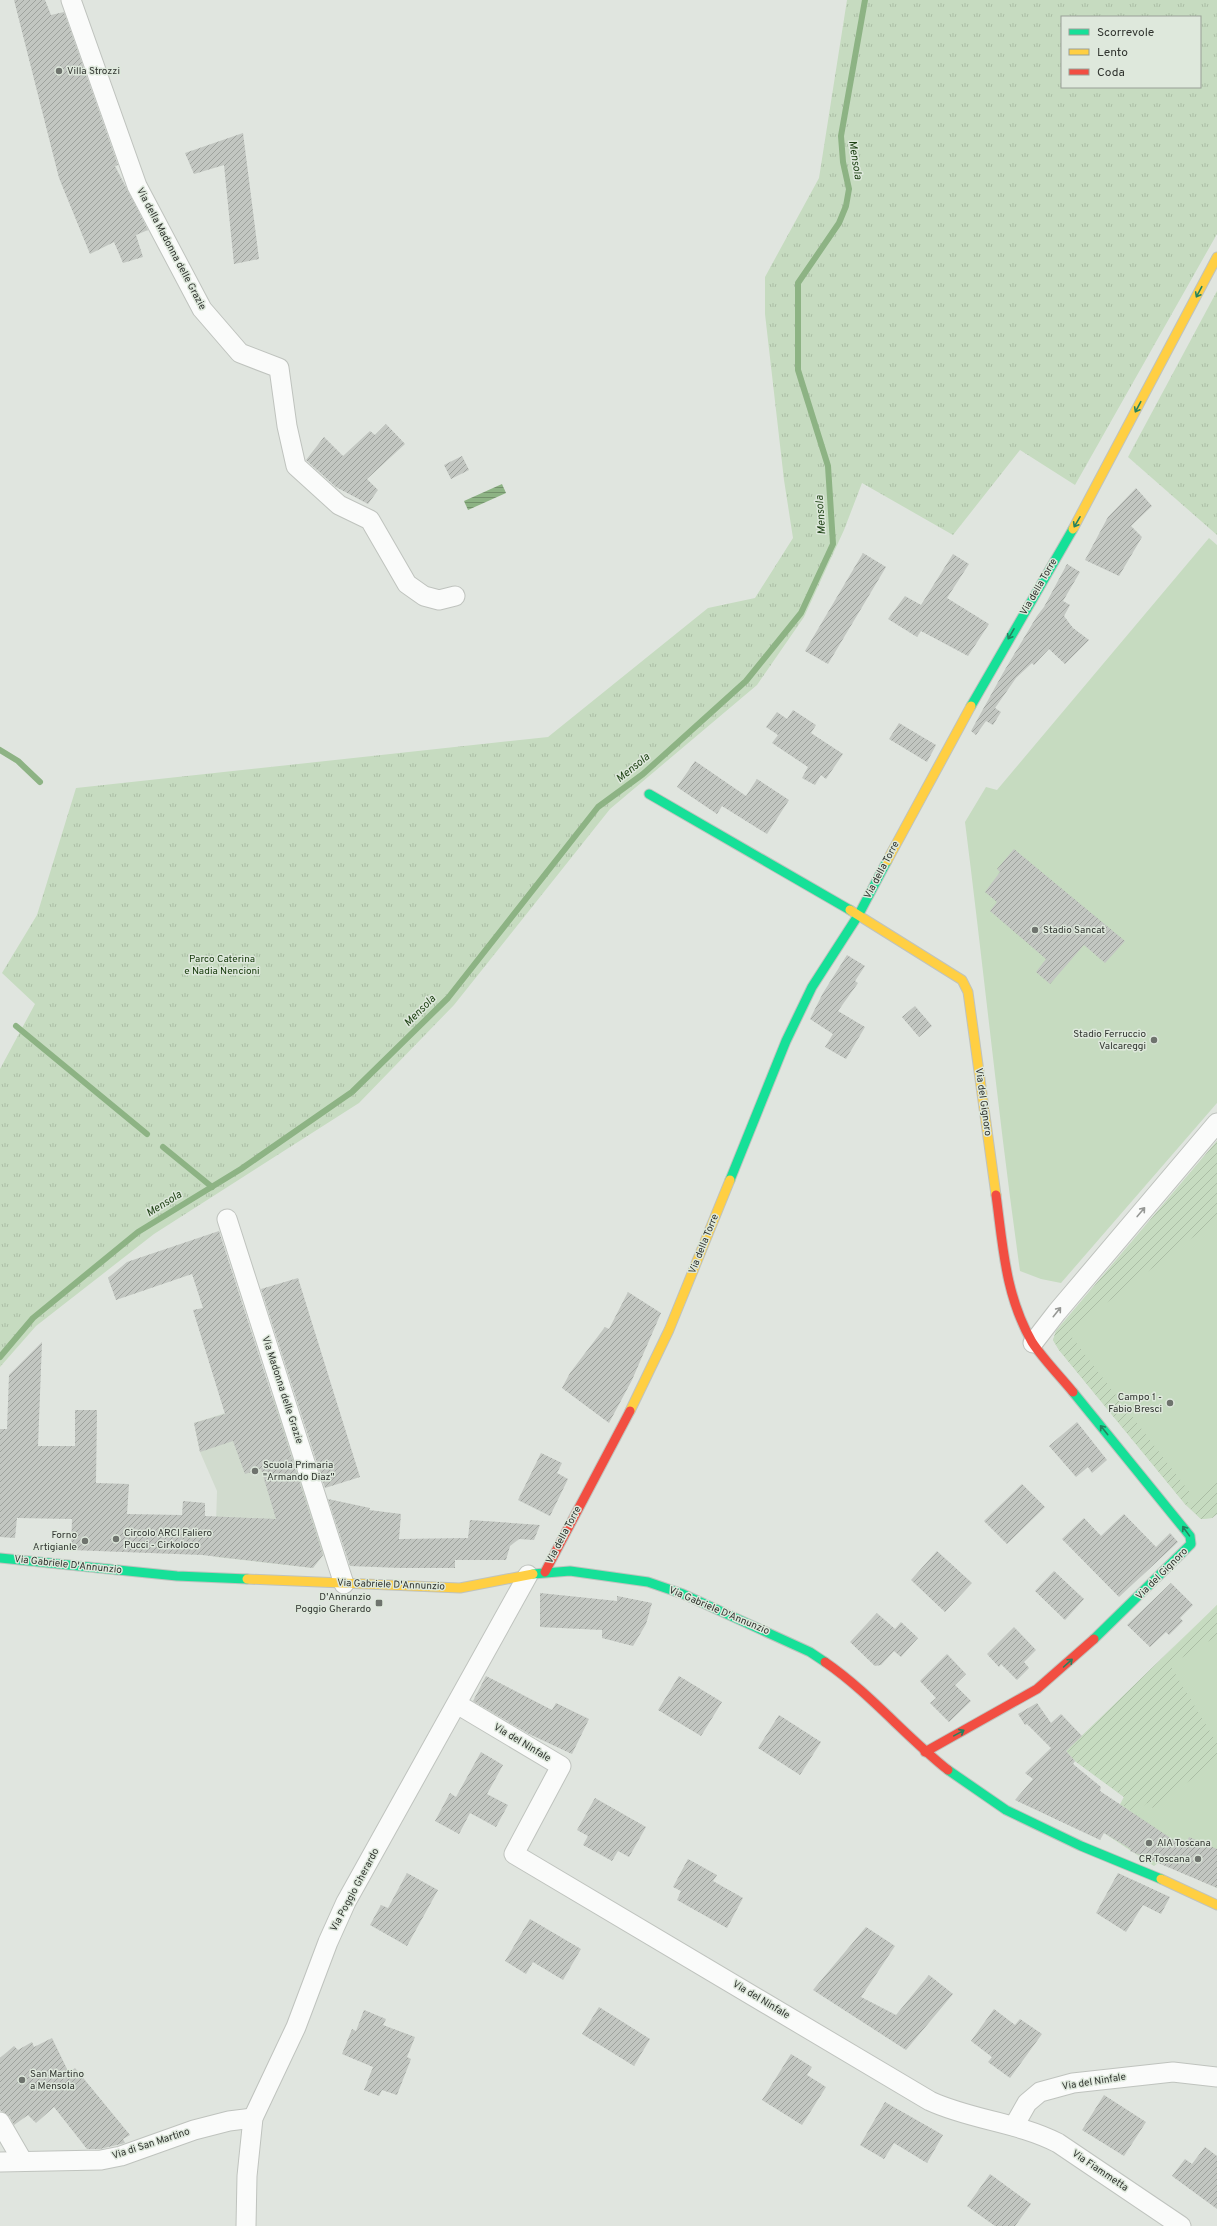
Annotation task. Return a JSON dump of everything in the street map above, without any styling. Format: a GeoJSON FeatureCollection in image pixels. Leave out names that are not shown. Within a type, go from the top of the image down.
{"type":"FeatureCollection","features":[{"type":"Feature","properties":{"kind":"street","name":"Via della Madonna delle Grazie"},"geometry":{"type":"LineString","coordinates":[[71,0],[137,186],[202,309],[240,353],[279,368],[287,426],[296,466],[340,504],[370,520],[407,584],[424,596],[439,600],[455,596]]}},
{"type":"Feature","properties":{"kind":"street","name":"Via della Torre"},"geometry":{"type":"LineString","coordinates":[[536,1573],[643,1386],[669,1330],[786,1041],[812,987],[859,914],[992,667],[1085,509],[1217,257]]}},
{"type":"Feature","properties":{"kind":"street"},"geometry":{"type":"LineString","coordinates":[[650,794],[859,914]]}},
{"type":"Feature","properties":{"kind":"street","name":"Via del Gignoro"},"geometry":{"type":"LineString","coordinates":[[859,914],[953,973],[966,985],[1009,1287],[1016,1310],[1033,1343],[1190,1536],[1190,1544],[1188,1549],[1124,1611],[1037,1689],[925,1752]]}},
{"type":"Feature","properties":{"kind":"street"},"geometry":{"type":"LineString","coordinates":[[1033,1343],[1056,1312],[1217,1123]]}},
{"type":"Feature","properties":{"kind":"street","name":"Via Madonna delle Grazie"},"geometry":{"type":"LineString","coordinates":[[227,1219],[344,1584]]}},
{"type":"Feature","properties":{"kind":"street","name":"Via Gabriele D'Annunzio"},"geometry":{"type":"LineString","coordinates":[[0,1558],[177,1576],[344,1584],[460,1588],[536,1573],[570,1571],[648,1582],[683,1594],[810,1652],[844,1675],[925,1752],[960,1780],[1006,1810],[1081,1846],[1136,1867],[1217,1905]]}},
{"type":"Feature","properties":{"kind":"street","name":"Via Poggio Gherardo"},"geometry":{"type":"LineString","coordinates":[[246,2226],[247,2176],[254,2118],[296,2027],[328,1942],[346,1902],[457,1704],[536,1573]]}},
{"type":"Feature","properties":{"kind":"street","name":"Via del Ninfale"},"geometry":{"type":"LineString","coordinates":[[457,1704],[561,1766],[514,1854],[930,2101],[957,2113],[1014,2126],[1027,2103],[1040,2092],[1073,2083],[1173,2072],[1217,2077]]}},
{"type":"Feature","properties":{"kind":"street","name":"Via di San Martino"},"geometry":{"type":"LineString","coordinates":[[0,2162],[22,2160],[101,2160],[121,2156],[194,2130],[229,2121],[254,2118]]}},
{"type":"Feature","properties":{"kind":"street"},"geometry":{"type":"LineString","coordinates":[[3,2126],[22,2160]]}},
{"type":"Feature","properties":{"kind":"street","name":"Via Fiammetta"},"geometry":{"type":"LineString","coordinates":[[1014,2126],[1058,2143],[1181,2226]]}},
{"type":"Feature","properties":{"kind":"shaded area"},"geometry":{"type":"Polygon","coordinates":[[[502,484],[506,493],[468,510],[464,501],[502,484]]]}},
{"type":"Feature","properties":{"kind":"shaded area","name":"Scuola Primaria \"Armando Diaz\""},"geometry":{"type":"Polygon","coordinates":[[[278,1396],[328,1549],[313,1568],[215,1557],[217,1491],[200,1452],[194,1423],[278,1396]]]}},
{"type":"Feature","properties":{"kind":"green space","name":"Parco Caterina e Nadia Nencioni"},"geometry":{"type":"Polygon","coordinates":[[[847,0],[1217,0],[1217,234],[1075,485],[1020,450],[953,535],[862,483],[844,530],[804,617],[757,685],[610,809],[454,1005],[359,1103],[154,1234],[36,1326],[0,1367],[0,1069],[35,1004],[2,973],[37,915],[76,788],[548,737],[708,608],[755,598],[793,538],[784,480],[765,314],[765,277],[819,178],[847,0]]]}},
{"type":"Feature","properties":{"kind":"green space"},"geometry":{"type":"Polygon","coordinates":[[[1217,291],[1217,535],[1128,457],[1217,291]]]}},
{"type":"Feature","properties":{"kind":"green space"},"geometry":{"type":"Polygon","coordinates":[[[1209,538],[1217,545],[1217,1103],[1061,1283],[1041,1279],[1020,1271],[1005,1159],[965,822],[986,787],[997,790],[1209,538]]]}},
{"type":"Feature","properties":{"kind":"green space","name":"Campo 1 - Fabio Bresci"},"geometry":{"type":"Polygon","coordinates":[[[1217,1141],[1217,1514],[1212,1518],[1201,1519],[1185,1504],[1059,1350],[1053,1340],[1056,1331],[1217,1141]]]}},
{"type":"Feature","properties":{"kind":"green space"},"geometry":{"type":"Polygon","coordinates":[[[1217,1141],[1217,1219],[1068,1332],[1191,1494],[1185,1499],[1189,1504],[1217,1482],[1217,1514],[1212,1518],[1201,1519],[1185,1504],[1059,1350],[1053,1340],[1056,1331],[1217,1141]]]}},
{"type":"Feature","properties":{"kind":"green space"},"geometry":{"type":"Polygon","coordinates":[[[1217,1605],[1217,1888],[1161,1861],[1154,1866],[1104,1833],[1124,1797],[1075,1761],[1217,1605]]]}},
{"type":"Feature","properties":{"kind":"green space"},"geometry":{"type":"Polygon","coordinates":[[[1217,1605],[1217,1636],[1170,1665],[1217,1743],[1217,1760],[1153,1808],[1147,1803],[1135,1813],[1121,1804],[1124,1797],[1075,1761],[1066,1751],[1217,1605]]]}},
{"type":"Feature","properties":{"kind":"building"},"geometry":{"type":"Polygon","coordinates":[[[14,0],[45,0],[51,15],[64,12],[118,165],[115,166],[148,230],[136,235],[143,257],[123,263],[114,242],[90,254],[59,178],[14,0]]]}},
{"type":"Feature","properties":{"kind":"building"},"geometry":{"type":"Polygon","coordinates":[[[243,133],[259,259],[234,264],[224,165],[194,174],[185,153],[243,133]]]}},
{"type":"Feature","properties":{"kind":"building"},"geometry":{"type":"Polygon","coordinates":[[[386,424],[405,444],[367,479],[378,490],[368,504],[336,487],[306,460],[324,437],[343,456],[370,431],[375,435],[386,424]]]}},
{"type":"Feature","properties":{"kind":"building"},"geometry":{"type":"Polygon","coordinates":[[[462,456],[469,470],[451,479],[444,465],[462,456]]]}},
{"type":"Feature","properties":{"kind":"building"},"geometry":{"type":"Polygon","coordinates":[[[1136,488],[1152,506],[1131,526],[1142,537],[1119,576],[1085,560],[1108,517],[1136,488]]]}},
{"type":"Feature","properties":{"kind":"building"},"geometry":{"type":"Polygon","coordinates":[[[863,553],[886,567],[828,664],[805,651],[863,553]]]}},
{"type":"Feature","properties":{"kind":"building"},"geometry":{"type":"Polygon","coordinates":[[[953,554],[969,564],[947,598],[989,624],[968,656],[921,631],[917,637],[888,619],[905,596],[921,605],[953,554]]]}},
{"type":"Feature","properties":{"kind":"building"},"geometry":{"type":"Polygon","coordinates":[[[1067,564],[1080,572],[1063,601],[1070,605],[1064,616],[1073,628],[1089,640],[1065,664],[1049,649],[1034,665],[1032,663],[1016,678],[995,708],[1001,712],[993,725],[986,721],[976,735],[971,731],[1003,673],[1044,607],[1067,564]]]}},
{"type":"Feature","properties":{"kind":"building"},"geometry":{"type":"Polygon","coordinates":[[[793,710],[816,725],[811,733],[843,754],[826,779],[821,775],[815,785],[802,778],[808,767],[772,743],[778,735],[766,727],[777,712],[787,719],[793,710]]]}},
{"type":"Feature","properties":{"kind":"building"},"geometry":{"type":"Polygon","coordinates":[[[899,723],[936,745],[927,762],[889,739],[899,723]]]}},
{"type":"Feature","properties":{"kind":"building"},"geometry":{"type":"Polygon","coordinates":[[[695,761],[746,796],[757,779],[789,800],[767,834],[722,806],[717,814],[677,787],[695,761]]]}},
{"type":"Feature","properties":{"kind":"building"},"geometry":{"type":"Polygon","coordinates":[[[1014,849],[1125,941],[1105,963],[1084,945],[1050,984],[1036,972],[1046,959],[990,911],[997,902],[985,892],[1000,872],[997,869],[1014,849]]]}},
{"type":"Feature","properties":{"kind":"building"},"geometry":{"type":"Polygon","coordinates":[[[847,955],[865,966],[855,981],[858,983],[838,1011],[865,1027],[846,1059],[825,1047],[833,1034],[810,1019],[823,993],[847,955]]]}},
{"type":"Feature","properties":{"kind":"building"},"geometry":{"type":"Polygon","coordinates":[[[915,1006],[932,1026],[919,1037],[902,1017],[915,1006]]]}},
{"type":"Feature","properties":{"kind":"building"},"geometry":{"type":"Polygon","coordinates":[[[219,1231],[323,1555],[313,1568],[202,1555],[71,1550],[72,1519],[17,1518],[15,1538],[0,1537],[0,1429],[7,1429],[9,1375],[42,1342],[38,1446],[75,1446],[75,1410],[97,1410],[96,1483],[129,1484],[127,1514],[182,1515],[183,1501],[205,1503],[205,1516],[276,1519],[261,1469],[245,1474],[233,1441],[200,1452],[194,1423],[225,1414],[193,1310],[203,1308],[192,1274],[116,1300],[108,1278],[127,1262],[219,1231]]]}},
{"type":"Feature","properties":{"kind":"building"},"geometry":{"type":"Polygon","coordinates":[[[298,1278],[360,1477],[325,1488],[261,1289],[298,1278]]]}},
{"type":"Feature","properties":{"kind":"building"},"geometry":{"type":"Polygon","coordinates":[[[628,1292],[661,1313],[632,1380],[609,1423],[562,1388],[570,1373],[605,1327],[609,1329],[628,1292]]]}},
{"type":"Feature","properties":{"kind":"building"},"geometry":{"type":"Polygon","coordinates":[[[1077,1422],[1107,1460],[1092,1473],[1088,1467],[1076,1477],[1049,1446],[1077,1422]]]}},
{"type":"Feature","properties":{"kind":"building"},"geometry":{"type":"Polygon","coordinates":[[[541,1453],[562,1463],[557,1473],[568,1479],[550,1516],[518,1500],[541,1453]]]}},
{"type":"Feature","properties":{"kind":"building"},"geometry":{"type":"Polygon","coordinates":[[[1022,1484],[1045,1507],[1007,1544],[984,1521],[1022,1484]]]}},
{"type":"Feature","properties":{"kind":"building"},"geometry":{"type":"Polygon","coordinates":[[[328,1499],[370,1508],[369,1510],[401,1514],[399,1539],[468,1538],[470,1520],[540,1525],[534,1540],[519,1539],[510,1546],[506,1560],[455,1560],[455,1568],[350,1566],[328,1499]]]}},
{"type":"Feature","properties":{"kind":"building"},"geometry":{"type":"Polygon","coordinates":[[[1124,1514],[1156,1547],[1170,1533],[1178,1542],[1119,1597],[1062,1539],[1084,1518],[1101,1536],[1124,1514]]]}},
{"type":"Feature","properties":{"kind":"building"},"geometry":{"type":"Polygon","coordinates":[[[937,1551],[972,1583],[945,1612],[911,1580],[937,1551]]]}},
{"type":"Feature","properties":{"kind":"building"},"geometry":{"type":"Polygon","coordinates":[[[1054,1571],[1084,1599],[1065,1620],[1035,1591],[1054,1571]]]}},
{"type":"Feature","properties":{"kind":"building"},"geometry":{"type":"Polygon","coordinates":[[[1171,1583],[1193,1605],[1180,1618],[1183,1621],[1169,1635],[1166,1632],[1150,1647],[1127,1625],[1171,1583]]]}},
{"type":"Feature","properties":{"kind":"building"},"geometry":{"type":"Polygon","coordinates":[[[540,1593],[617,1601],[617,1596],[652,1603],[646,1624],[633,1646],[602,1638],[602,1630],[540,1627],[540,1593]]]}},
{"type":"Feature","properties":{"kind":"building"},"geometry":{"type":"Polygon","coordinates":[[[877,1613],[895,1629],[901,1622],[918,1638],[901,1657],[894,1651],[881,1665],[875,1666],[850,1642],[877,1613]]]}},
{"type":"Feature","properties":{"kind":"building"},"geometry":{"type":"Polygon","coordinates":[[[1014,1627],[1036,1650],[1024,1662],[1029,1668],[1017,1680],[1001,1664],[999,1667],[987,1654],[1014,1627]]]}},
{"type":"Feature","properties":{"kind":"building"},"geometry":{"type":"Polygon","coordinates":[[[947,1654],[966,1674],[955,1685],[971,1701],[949,1722],[930,1703],[936,1698],[920,1681],[947,1654]]]}},
{"type":"Feature","properties":{"kind":"building"},"geometry":{"type":"Polygon","coordinates":[[[486,1676],[552,1710],[556,1703],[589,1719],[572,1754],[529,1734],[473,1701],[486,1676]]]}},
{"type":"Feature","properties":{"kind":"building"},"geometry":{"type":"Polygon","coordinates":[[[679,1676],[722,1702],[701,1736],[658,1710],[679,1676]]]}},
{"type":"Feature","properties":{"kind":"building"},"geometry":{"type":"Polygon","coordinates":[[[1037,1703],[1051,1723],[1061,1714],[1082,1736],[1066,1751],[1075,1761],[1073,1764],[1101,1787],[1100,1791],[1184,1847],[1189,1837],[1217,1849],[1217,1888],[1130,1851],[1131,1849],[1104,1833],[1100,1840],[1015,1800],[1033,1779],[1025,1773],[1051,1748],[1027,1724],[1025,1725],[1018,1714],[1037,1703]]]}},
{"type":"Feature","properties":{"kind":"building"},"geometry":{"type":"Polygon","coordinates":[[[779,1715],[821,1742],[800,1775],[758,1748],[779,1715]]]}},
{"type":"Feature","properties":{"kind":"building"},"geometry":{"type":"Polygon","coordinates":[[[481,1752],[503,1765],[487,1794],[508,1805],[496,1827],[470,1813],[459,1834],[435,1821],[450,1793],[456,1797],[481,1752]]]}},
{"type":"Feature","properties":{"kind":"building"},"geometry":{"type":"Polygon","coordinates":[[[595,1798],[646,1827],[629,1857],[618,1851],[612,1861],[583,1845],[588,1836],[577,1830],[595,1798]]]}},
{"type":"Feature","properties":{"kind":"building"},"geometry":{"type":"Polygon","coordinates":[[[688,1859],[717,1875],[713,1881],[743,1898],[727,1928],[677,1900],[681,1891],[673,1887],[688,1859]]]}},
{"type":"Feature","properties":{"kind":"building"},"geometry":{"type":"Polygon","coordinates":[[[407,1873],[438,1890],[407,1946],[370,1925],[381,1905],[388,1908],[407,1873]]]}},
{"type":"Feature","properties":{"kind":"building"},"geometry":{"type":"Polygon","coordinates":[[[1118,1873],[1170,1897],[1161,1914],[1143,1905],[1126,1932],[1096,1913],[1118,1873]]]}},
{"type":"Feature","properties":{"kind":"building"},"geometry":{"type":"Polygon","coordinates":[[[530,1919],[581,1949],[563,1980],[533,1962],[526,1974],[505,1961],[530,1919]]]}},
{"type":"Feature","properties":{"kind":"building"},"geometry":{"type":"Polygon","coordinates":[[[866,1927],[895,1946],[861,1997],[896,2015],[929,1975],[953,1994],[906,2050],[813,1990],[866,1927]]]}},
{"type":"Feature","properties":{"kind":"building"},"geometry":{"type":"Polygon","coordinates":[[[599,2007],[650,2039],[634,2066],[582,2034],[599,2007]]]}},
{"type":"Feature","properties":{"kind":"building"},"geometry":{"type":"Polygon","coordinates":[[[994,2009],[1015,2025],[1020,2019],[1042,2034],[1010,2078],[988,2062],[992,2057],[971,2041],[994,2009]]]}},
{"type":"Feature","properties":{"kind":"building"},"geometry":{"type":"Polygon","coordinates":[[[364,2010],[386,2019],[383,2025],[415,2037],[407,2057],[411,2059],[397,2095],[382,2090],[379,2096],[364,2090],[373,2067],[342,2054],[352,2029],[356,2031],[364,2010]]]}},
{"type":"Feature","properties":{"kind":"building"},"geometry":{"type":"Polygon","coordinates":[[[52,2038],[69,2073],[75,2068],[130,2135],[123,2139],[125,2143],[100,2149],[87,2149],[54,2107],[36,2123],[28,2115],[14,2125],[9,2116],[0,2110],[0,2058],[14,2046],[18,2050],[32,2042],[34,2047],[52,2038]]]}},
{"type":"Feature","properties":{"kind":"building"},"geometry":{"type":"Polygon","coordinates":[[[791,2054],[812,2067],[807,2075],[826,2087],[802,2125],[762,2100],[791,2054]]]}},
{"type":"Feature","properties":{"kind":"building"},"geometry":{"type":"Polygon","coordinates":[[[1104,2095],[1146,2122],[1124,2156],[1082,2130],[1104,2095]]]}},
{"type":"Feature","properties":{"kind":"building"},"geometry":{"type":"Polygon","coordinates":[[[885,2102],[943,2135],[927,2163],[894,2143],[884,2159],[860,2145],[885,2102]]]}},
{"type":"Feature","properties":{"kind":"building"},"geometry":{"type":"Polygon","coordinates":[[[1205,2147],[1217,2156],[1217,2209],[1172,2176],[1185,2159],[1192,2164],[1205,2147]]]}},
{"type":"Feature","properties":{"kind":"building"},"geometry":{"type":"Polygon","coordinates":[[[990,2174],[1031,2204],[1015,2226],[995,2226],[967,2206],[990,2174]]]}},
{"type":"Feature","properties":{"kind":"waterway","name":"Mensola"},"geometry":{"type":"LineString","coordinates":[[0,1357],[33,1318],[138,1232],[241,1169],[352,1092],[448,998],[598,807],[643,774],[746,681],[801,613],[833,544],[828,466],[798,370],[798,283],[839,223],[846,206],[849,189],[843,162],[841,136],[865,0]]}},
{"type":"Feature","properties":{"kind":"waterway"},"geometry":{"type":"LineString","coordinates":[[0,750],[18,761],[40,782]]}},
{"type":"Feature","properties":{"kind":"waterway"},"geometry":{"type":"LineString","coordinates":[[16,1026],[147,1134]]}},
{"type":"Feature","properties":{"kind":"waterway"},"geometry":{"type":"LineString","coordinates":[[163,1147],[212,1187]]}},
{"type":"Feature","properties":{"kind":"traffic: fast"},"geometry":{"type":"LineString","coordinates":[[971,706],[1073,529]]}},
{"type":"Feature","properties":{"kind":"traffic: fast"},"geometry":{"type":"LineString","coordinates":[[649,794],[850,910]]}},
{"type":"Feature","properties":{"kind":"traffic: fast"},"geometry":{"type":"LineString","coordinates":[[730,1180],[786,1041],[812,987],[859,914],[887,861]]}},
{"type":"Feature","properties":{"kind":"traffic: fast"},"geometry":{"type":"LineString","coordinates":[[1073,1392],[1190,1536],[1191,1544],[1094,1639]]}},
{"type":"Feature","properties":{"kind":"traffic: fast"},"geometry":{"type":"LineString","coordinates":[[0,1558],[177,1576],[247,1579]]}},
{"type":"Feature","properties":{"kind":"traffic: fast"},"geometry":{"type":"LineString","coordinates":[[533,1574],[570,1571],[648,1582],[683,1594],[810,1652],[825,1662]]}},
{"type":"Feature","properties":{"kind":"traffic: fast"},"geometry":{"type":"LineString","coordinates":[[948,1770],[1006,1810],[1081,1846],[1161,1879]]}},
{"type":"Feature","properties":{"kind":"traffic: slow"},"geometry":{"type":"LineString","coordinates":[[1073,529],[1217,257]]}},
{"type":"Feature","properties":{"kind":"traffic: slow"},"geometry":{"type":"LineString","coordinates":[[887,861],[971,706]]}},
{"type":"Feature","properties":{"kind":"traffic: slow"},"geometry":{"type":"LineString","coordinates":[[850,910],[962,980],[968,992],[996,1195]]}},
{"type":"Feature","properties":{"kind":"traffic: slow"},"geometry":{"type":"LineString","coordinates":[[630,1411],[669,1330],[730,1180]]}},
{"type":"Feature","properties":{"kind":"traffic: slow"},"geometry":{"type":"LineString","coordinates":[[247,1579],[460,1588],[533,1574]]}},
{"type":"Feature","properties":{"kind":"traffic: slow"},"geometry":{"type":"LineString","coordinates":[[1161,1879],[1217,1905]]}},
{"type":"Feature","properties":{"kind":"traffic: jam"},"geometry":{"type":"LineString","coordinates":[[996,1195],[1006,1270],[1016,1306],[1023,1324],[1036,1348],[1073,1392]]}},
{"type":"Feature","properties":{"kind":"traffic: jam"},"geometry":{"type":"LineString","coordinates":[[545,1572],[630,1411]]}},
{"type":"Feature","properties":{"kind":"traffic: jam"},"geometry":{"type":"LineString","coordinates":[[925,1752],[1037,1689],[1094,1639]]}},
{"type":"Feature","properties":{"kind":"traffic: jam"},"geometry":{"type":"LineString","coordinates":[[825,1662],[857,1687],[948,1770]]}},
{"type":"Feature","properties":{"kind":"place","name":"Villa Strozzi"},"geometry":{"type":"Point","coordinates":[59,71]}},
{"type":"Feature","properties":{"kind":"place","name":"Stadio Sancat"},"geometry":{"type":"Point","coordinates":[1035,930]}},
{"type":"Feature","properties":{"kind":"place","name":"Stadio Ferruccio Valcareggi"},"geometry":{"type":"Point","coordinates":[1154,1040]}},
{"type":"Feature","properties":{"kind":"place","name":"Campo 1 - Fabio Bresci"},"geometry":{"type":"Point","coordinates":[1170,1403]}},
{"type":"Feature","properties":{"kind":"place","name":"Scuola Primaria \"Armando Diaz\""},"geometry":{"type":"Point","coordinates":[255,1471]}},
{"type":"Feature","properties":{"kind":"place","name":"Circolo ARCI Faliero Pucci - Cirkoloco"},"geometry":{"type":"Point","coordinates":[116,1539]}},
{"type":"Feature","properties":{"kind":"place","name":"Forno Artigianle"},"geometry":{"type":"Point","coordinates":[85,1541]}},
{"type":"Feature","properties":{"kind":"place","name":"D'Annunzio Poggio Gherardo"},"geometry":{"type":"Point","coordinates":[379,1603]}},
{"type":"Feature","properties":{"kind":"place","name":"AIA Toscana"},"geometry":{"type":"Point","coordinates":[1149,1843]}},
{"type":"Feature","properties":{"kind":"place","name":"CR Toscana"},"geometry":{"type":"Point","coordinates":[1198,1859]}},
{"type":"Feature","properties":{"kind":"place","name":"San Martino a Mensola"},"geometry":{"type":"Point","coordinates":[22,2080]}}]}
